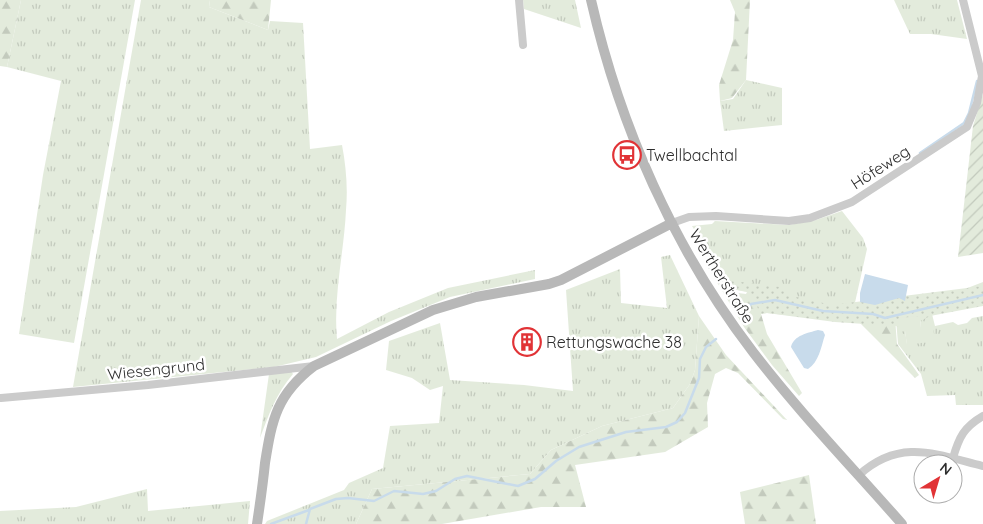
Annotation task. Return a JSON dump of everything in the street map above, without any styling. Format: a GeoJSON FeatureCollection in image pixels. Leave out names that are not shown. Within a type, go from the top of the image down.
{"type":"FeatureCollection","features":[{"type":"Feature","properties":{"kind":"main road","name":"Wertherstraße"},"geometry":{"type":"LineString","coordinates":[[591,0],[620,102],[645,165],[672,223],[713,295],[752,351],[821,434],[902,524]]}},
{"type":"Feature","properties":{"kind":"main road"},"geometry":{"type":"LineString","coordinates":[[257,524],[273,418],[289,389],[299,377],[314,366],[433,310],[476,297],[549,284],[561,280],[672,223]]}},
{"type":"Feature","properties":{"kind":"street"},"geometry":{"type":"LineString","coordinates":[[519,0],[523,45]]}},
{"type":"Feature","properties":{"kind":"street","name":"Höfeweg"},"geometry":{"type":"LineString","coordinates":[[672,223],[683,218],[695,216],[789,221],[810,218],[852,202],[967,127],[977,103],[982,76],[963,0]]}},
{"type":"Feature","properties":{"kind":"street","name":"Wiesengrund"},"geometry":{"type":"LineString","coordinates":[[1,398],[148,385],[314,366]]}},
{"type":"Feature","properties":{"kind":"street"},"geometry":{"type":"LineString","coordinates":[[954,454],[962,433],[973,422],[983,416]]}},
{"type":"Feature","properties":{"kind":"street"},"geometry":{"type":"LineString","coordinates":[[858,476],[877,461],[889,455],[934,454]]}},
{"type":"Feature","properties":{"kind":"street"},"geometry":{"type":"LineString","coordinates":[[963,461],[983,466]]}},
{"type":"Feature","properties":{"kind":"green space"},"geometry":{"type":"Polygon","coordinates":[[[0,0],[21,0],[7,67],[0,66],[0,0]]]}},
{"type":"Feature","properties":{"kind":"green space"},"geometry":{"type":"Polygon","coordinates":[[[21,0],[135,0],[74,343],[19,334],[43,175],[61,81],[7,67],[21,0]]]}},
{"type":"Feature","properties":{"kind":"green space"},"geometry":{"type":"Polygon","coordinates":[[[141,0],[210,0],[209,7],[268,30],[270,21],[303,23],[310,149],[342,145],[346,169],[347,202],[336,307],[337,339],[389,312],[448,288],[535,270],[535,279],[450,297],[391,321],[316,357],[274,367],[73,387],[141,0]]]}},
{"type":"Feature","properties":{"kind":"green space"},"geometry":{"type":"Polygon","coordinates":[[[210,0],[271,0],[268,30],[209,7],[210,0]]]}},
{"type":"Feature","properties":{"kind":"green space"},"geometry":{"type":"Polygon","coordinates":[[[523,0],[575,0],[581,28],[524,9],[523,0]]]}},
{"type":"Feature","properties":{"kind":"green space"},"geometry":{"type":"Polygon","coordinates":[[[730,0],[750,0],[746,80],[732,98],[720,101],[719,85],[733,40],[735,12],[730,0]]]}},
{"type":"Feature","properties":{"kind":"green space"},"geometry":{"type":"Polygon","coordinates":[[[894,0],[957,0],[967,39],[931,34],[910,34],[894,0]]]}},
{"type":"Feature","properties":{"kind":"green space"},"geometry":{"type":"Polygon","coordinates":[[[746,80],[782,88],[782,125],[724,131],[720,101],[733,99],[746,80]]]}},
{"type":"Feature","properties":{"kind":"green space"},"geometry":{"type":"Polygon","coordinates":[[[983,94],[983,253],[958,257],[973,126],[983,94]]]}},
{"type":"Feature","properties":{"kind":"green space"},"geometry":{"type":"Polygon","coordinates":[[[842,211],[863,238],[867,249],[854,307],[832,307],[732,289],[692,226],[712,224],[715,221],[789,225],[816,220],[842,211]]]}},
{"type":"Feature","properties":{"kind":"green space"},"geometry":{"type":"Polygon","coordinates":[[[670,255],[699,316],[695,370],[690,384],[673,408],[602,426],[551,450],[530,474],[372,489],[356,524],[265,524],[267,521],[344,490],[349,483],[383,468],[390,426],[439,423],[443,386],[430,390],[412,378],[386,370],[389,341],[440,323],[450,380],[524,385],[573,391],[566,290],[620,269],[621,303],[667,308],[661,257],[670,255]]]}},
{"type":"Feature","properties":{"kind":"green space"},"geometry":{"type":"Polygon","coordinates":[[[710,263],[730,292],[792,297],[832,307],[952,294],[983,282],[983,302],[895,318],[897,344],[919,375],[915,378],[860,323],[767,313],[761,314],[767,334],[802,393],[799,396],[772,365],[744,327],[706,264],[710,263]]]}},
{"type":"Feature","properties":{"kind":"green space"},"geometry":{"type":"Polygon","coordinates":[[[726,280],[780,287],[792,296],[832,305],[983,286],[983,306],[930,316],[909,327],[835,322],[767,313],[760,314],[747,292],[732,289],[726,280]]]}},
{"type":"Feature","properties":{"kind":"green space"},"geometry":{"type":"Polygon","coordinates":[[[932,314],[935,326],[953,322],[958,325],[967,323],[972,318],[983,316],[983,405],[956,405],[955,395],[927,396],[921,374],[898,344],[896,319],[905,331],[907,344],[921,328],[920,316],[932,314]]]}},
{"type":"Feature","properties":{"kind":"green space"},"geometry":{"type":"Polygon","coordinates":[[[699,316],[726,355],[787,420],[783,419],[738,373],[726,368],[715,374],[707,403],[708,427],[665,452],[575,465],[586,507],[541,507],[442,524],[356,524],[372,489],[530,474],[551,450],[602,426],[673,408],[690,384],[695,370],[699,316]]]}},
{"type":"Feature","properties":{"kind":"green space"},"geometry":{"type":"Polygon","coordinates":[[[920,316],[921,328],[933,327],[935,341],[907,345],[905,331],[900,332],[899,318],[920,316]]]}},
{"type":"Feature","properties":{"kind":"green space"},"geometry":{"type":"Polygon","coordinates":[[[291,371],[293,374],[277,397],[260,438],[269,374],[291,371]]]}},
{"type":"Feature","properties":{"kind":"green space"},"geometry":{"type":"Polygon","coordinates":[[[809,475],[816,524],[745,524],[740,492],[809,475]]]}},
{"type":"Feature","properties":{"kind":"green space"},"geometry":{"type":"Polygon","coordinates":[[[147,489],[148,511],[250,501],[248,524],[0,524],[0,511],[76,507],[147,489]]]}},
{"type":"Feature","properties":{"kind":"water"},"geometry":{"type":"Polygon","coordinates":[[[865,274],[908,285],[905,301],[899,298],[875,305],[860,302],[860,293],[865,274]]]}},
{"type":"Feature","properties":{"kind":"water"},"geometry":{"type":"Polygon","coordinates":[[[818,330],[823,331],[825,335],[819,354],[812,366],[808,369],[804,368],[791,347],[798,337],[818,330]]]}},
{"type":"Feature","properties":{"kind":"waterway"},"geometry":{"type":"LineString","coordinates":[[920,153],[964,123],[969,113],[977,81]]}},
{"type":"Feature","properties":{"kind":"waterway"},"geometry":{"type":"LineString","coordinates":[[746,309],[751,304],[775,300],[823,311],[873,314],[885,318],[983,295]]}},
{"type":"Feature","properties":{"kind":"waterway"},"geometry":{"type":"LineString","coordinates":[[306,524],[310,509],[336,499],[348,498],[374,501],[394,491],[423,494],[436,491],[455,479],[467,476],[518,486],[535,479],[556,461],[579,447],[626,432],[666,427],[677,422],[685,413],[699,378],[700,359],[706,347],[716,339]]}},
{"type":"Feature","properties":{"kind":"waterway"},"geometry":{"type":"LineString","coordinates":[[271,524],[309,510]]}},
{"type":"Feature","properties":{"kind":"place","name":"Twellbachtal"},"geometry":{"type":"Point","coordinates":[627,155]}},
{"type":"Feature","properties":{"kind":"place","name":"Rettungswache 38"},"geometry":{"type":"Point","coordinates":[527,342]}}]}
